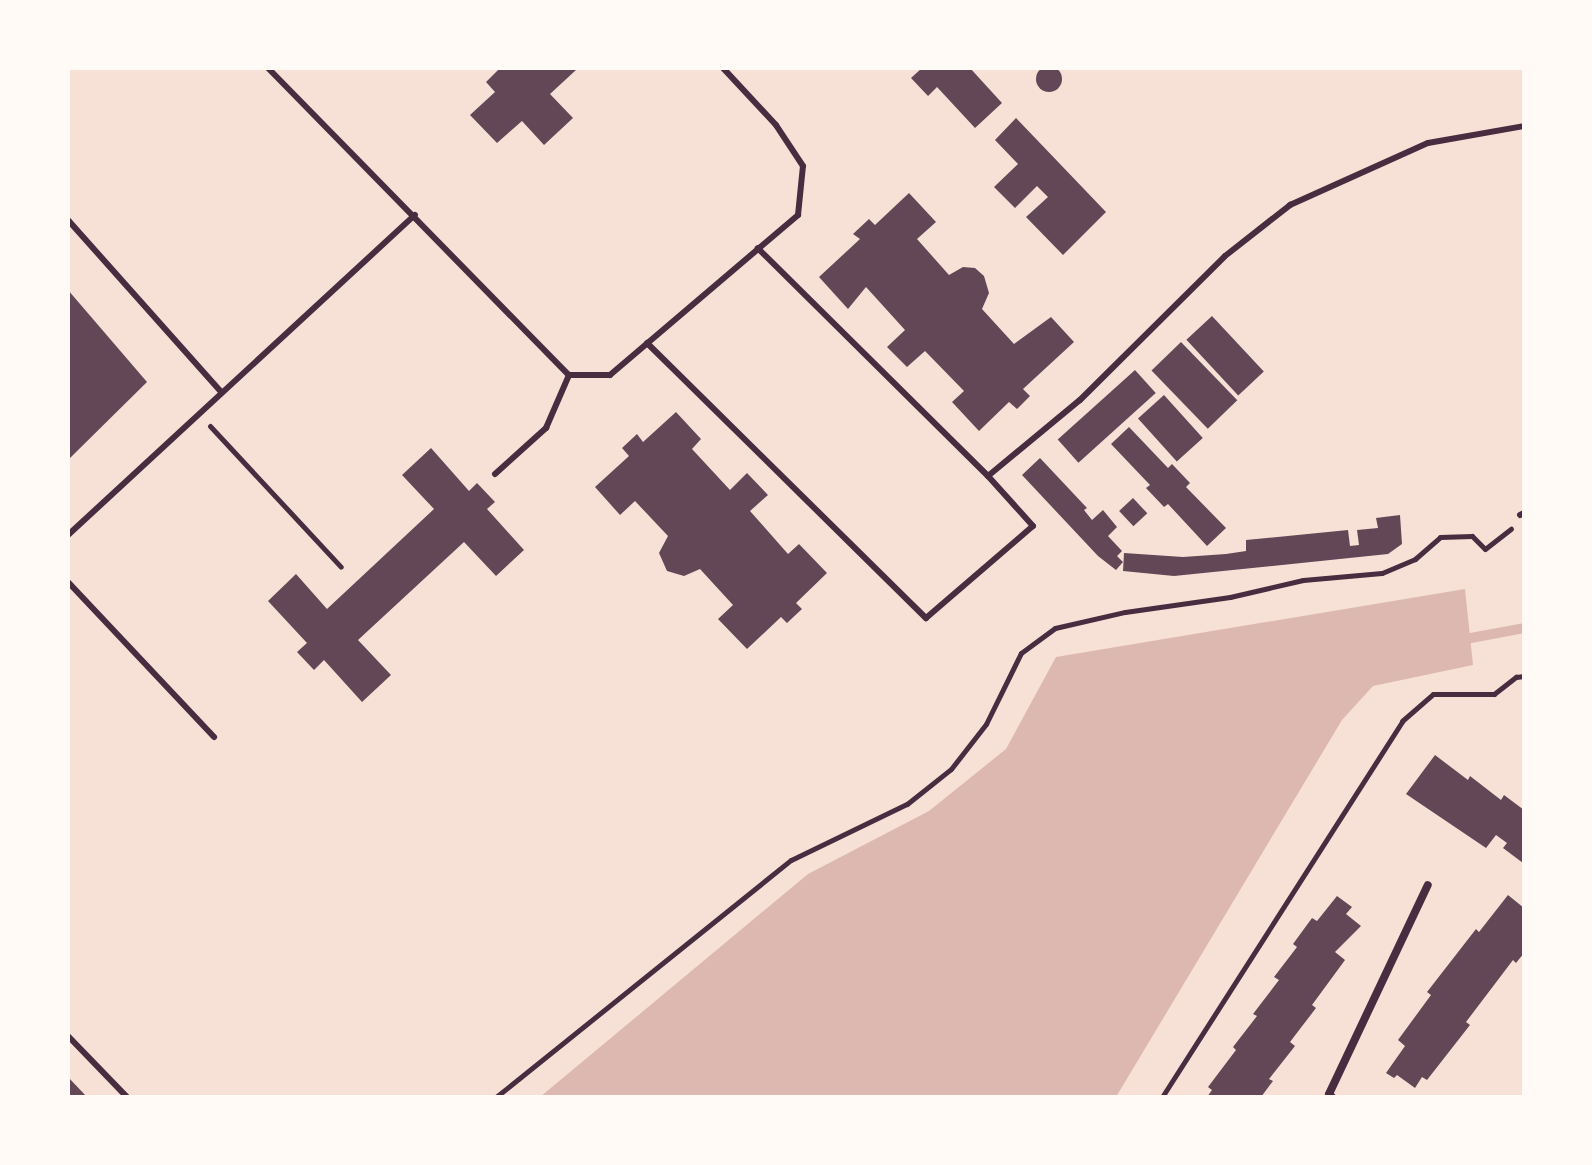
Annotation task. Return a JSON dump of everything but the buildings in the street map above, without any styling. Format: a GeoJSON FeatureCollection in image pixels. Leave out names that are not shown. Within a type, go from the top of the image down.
{"type":"FeatureCollection","features":[{"type":"Feature","properties":{"kind":"street"},"geometry":{"type":"LineString","coordinates":[[1332,1097],[1329,1094],[1428,885]]}},
{"type":"Feature","properties":{"kind":"lane"},"geometry":{"type":"LineString","coordinates":[[268,68],[569,375],[610,375],[798,215],[803,166],[776,125],[723,68]]}},
{"type":"Feature","properties":{"kind":"lane"},"geometry":{"type":"LineString","coordinates":[[988,476],[1080,400],[1225,256],[1290,205],[1428,143],[1524,126]]}},
{"type":"Feature","properties":{"kind":"lane"},"geometry":{"type":"LineString","coordinates":[[68,535],[415,215]]}},
{"type":"Feature","properties":{"kind":"lane"},"geometry":{"type":"LineString","coordinates":[[68,220],[221,392]]}},
{"type":"Feature","properties":{"kind":"lane"},"geometry":{"type":"LineString","coordinates":[[647,343],[926,618],[1033,526],[988,476],[758,248]]}},
{"type":"Feature","properties":{"kind":"lane"},"geometry":{"type":"LineString","coordinates":[[495,474],[546,428],[569,375]]}},
{"type":"Feature","properties":{"kind":"lane"},"geometry":{"type":"LineString","coordinates":[[68,582],[214,737]]}},
{"type":"Feature","properties":{"kind":"lane"},"geometry":{"type":"LineString","coordinates":[[68,1036],[127,1097]]}},
{"type":"Feature","properties":{"kind":"path"},"geometry":{"type":"LineString","coordinates":[[198,414],[341,567]]}},
{"type":"Feature","properties":{"kind":"path"},"geometry":{"type":"LineString","coordinates":[[496,1097],[791,860],[907,804],[951,769],[986,724],[1021,653],[1055,628],[1125,612],[1230,597],[1303,580],[1382,573],[1415,559],[1440,537],[1472,536],[1485,549],[1507,535],[1522,514]]}},
{"type":"Feature","properties":{"kind":"path"},"geometry":{"type":"LineString","coordinates":[[1162,1097],[1402,721],[1433,694],[1494,694],[1516,677],[1524,676]]}},
{"type":"Feature","properties":{"kind":"shaded area"},"geometry":{"type":"Polygon","coordinates":[[[1465,589],[1473,665],[1373,686],[1342,720],[1116,1097],[540,1097],[808,874],[929,811],[1006,749],[1056,657],[1465,589]]]}},
{"type":"Feature","properties":{"kind":"waterway"},"geometry":{"type":"LineString","coordinates":[[1460,640],[1524,628]]}}]}
